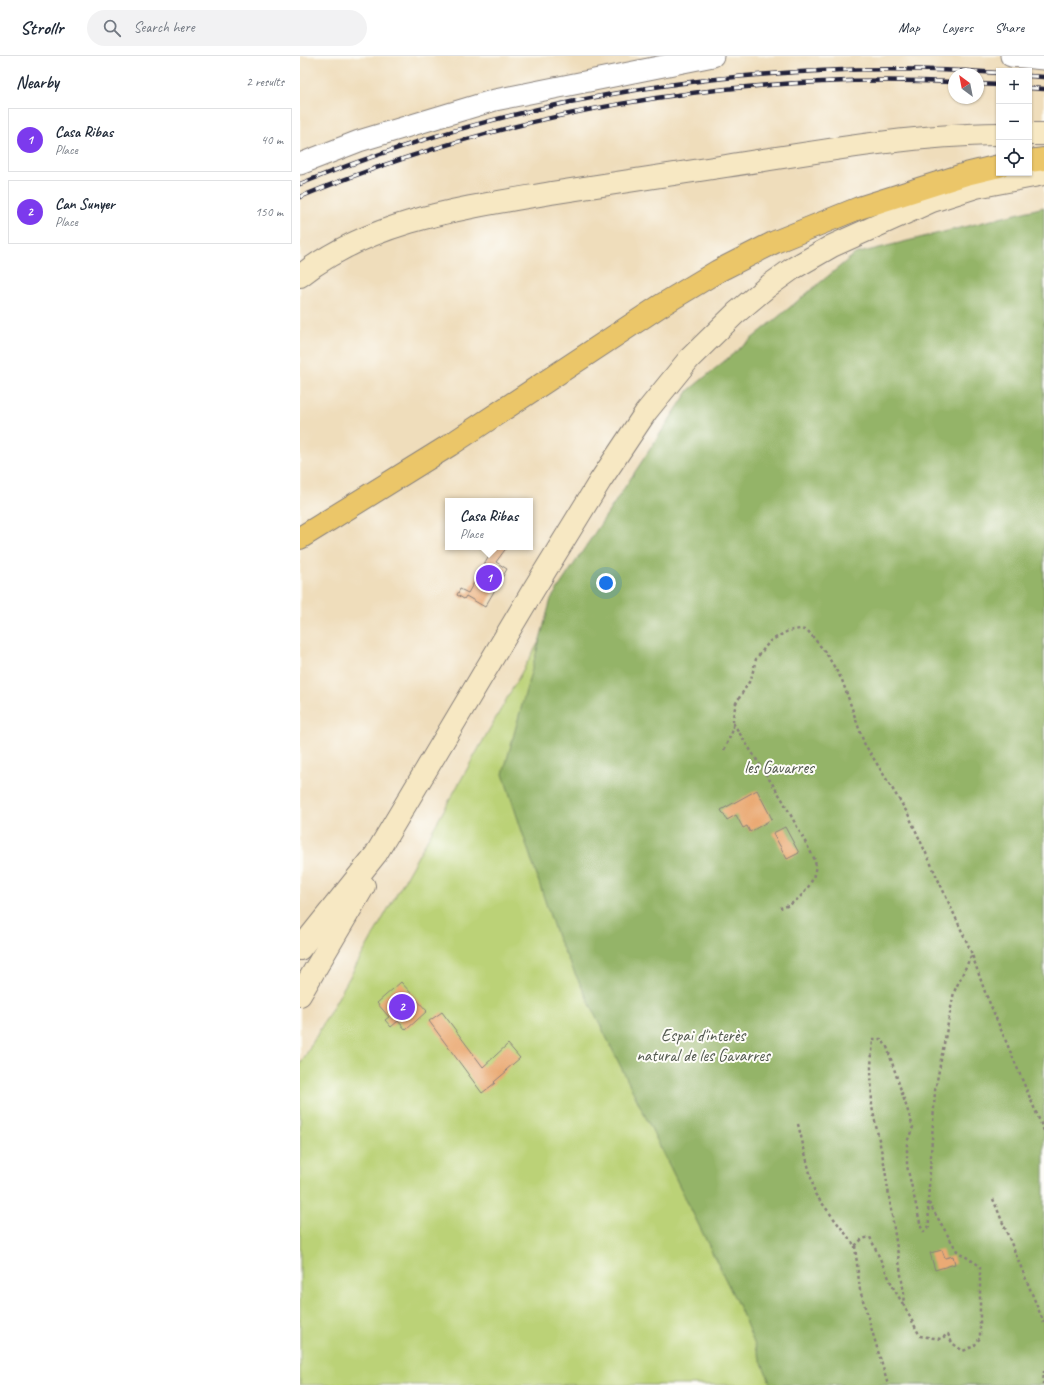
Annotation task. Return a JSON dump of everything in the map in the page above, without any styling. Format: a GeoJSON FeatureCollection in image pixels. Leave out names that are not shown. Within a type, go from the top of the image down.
{"type":"FeatureCollection","features":[{"type":"Feature","properties":{"kind":"highway"},"geometry":{"type":"LineString","coordinates":[[1032,161],[1044,159]]}},
{"type":"Feature","properties":{"kind":"highway"},"geometry":{"type":"LineString","coordinates":[[300,538],[431,457],[648,314],[718,271],[775,242],[859,208],[966,174],[996,167]]}},
{"type":"Feature","properties":{"kind":"street"},"geometry":{"type":"LineString","coordinates":[[300,164],[359,141],[495,100],[713,56]]}},
{"type":"Feature","properties":{"kind":"street"},"geometry":{"type":"LineString","coordinates":[[1011,56],[1044,59]]}},
{"type":"Feature","properties":{"kind":"street"},"geometry":{"type":"LineString","coordinates":[[300,276],[336,252],[372,235],[394,226],[448,212],[554,193],[832,150],[946,136],[996,134]]}},
{"type":"Feature","properties":{"kind":"street"},"geometry":{"type":"LineString","coordinates":[[1032,134],[1044,134]]}},
{"type":"Feature","properties":{"kind":"street"},"geometry":{"type":"LineString","coordinates":[[300,949],[376,854],[600,481],[646,412],[689,359],[745,304],[777,279],[811,257],[832,246],[926,204],[976,187],[1044,174]]}},
{"type":"Feature","properties":{"kind":"street"},"geometry":{"type":"LineString","coordinates":[[300,995],[369,876],[376,854]]}},
{"type":"Feature","properties":{"kind":"path"},"geometry":{"type":"LineString","coordinates":[[724,750],[733,730],[736,703],[751,679],[756,659],[770,641],[788,631],[800,629],[808,631],[826,653],[842,680],[864,743],[908,814],[972,954],[988,999],[1044,1131]]}},
{"type":"Feature","properties":{"kind":"path"},"geometry":{"type":"LineString","coordinates":[[733,723],[782,799],[815,860],[817,868],[807,889],[792,904],[780,908]]}},
{"type":"Feature","properties":{"kind":"path"},"geometry":{"type":"LineString","coordinates":[[903,1304],[904,1294],[893,1216],[872,1107],[871,1067],[873,1039],[881,1039],[887,1047],[913,1127],[907,1142],[907,1166],[921,1227],[924,1232],[929,1226],[928,1202],[935,1091],[942,1048],[954,992],[972,954]]}},
{"type":"Feature","properties":{"kind":"path"},"geometry":{"type":"LineString","coordinates":[[798,1124],[815,1194],[856,1246],[860,1290],[888,1385]]}},
{"type":"Feature","properties":{"kind":"path"},"geometry":{"type":"LineString","coordinates":[[993,1199],[1044,1323]]}},
{"type":"Feature","properties":{"kind":"path"},"geometry":{"type":"LineString","coordinates":[[856,1246],[862,1239],[870,1236],[894,1289],[920,1336],[940,1340],[948,1334],[952,1343],[963,1350],[974,1346],[980,1338],[980,1266],[956,1251],[928,1202]]}},
{"type":"Feature","properties":{"kind":"path"},"geometry":{"type":"LineString","coordinates":[[1043,1385],[1044,1371]]}},
{"type":"Feature","properties":{"kind":"green space","name":"les Gavarres"},"geometry":{"type":"Polygon","coordinates":[[[1044,207],[1044,1385],[771,1385],[741,1311],[557,937],[503,774],[551,599],[689,390],[855,254],[1044,207]]]}},
{"type":"Feature","properties":{"kind":"green space","name":"Espai d'interès natural de les Gavarres"},"geometry":{"type":"Polygon","coordinates":[[[541,638],[1044,1385],[300,1385],[300,1065],[541,638]]]}},
{"type":"Feature","properties":{"kind":"building"},"geometry":{"type":"Polygon","coordinates":[[[495,550],[505,550],[496,562],[507,569],[485,607],[466,596],[464,599],[457,595],[460,589],[468,593],[488,558],[495,550]]]}},
{"type":"Feature","properties":{"kind":"building"},"geometry":{"type":"Polygon","coordinates":[[[757,790],[772,819],[750,832],[747,826],[743,828],[736,815],[727,820],[721,810],[757,790]]]}},
{"type":"Feature","properties":{"kind":"building"},"geometry":{"type":"Polygon","coordinates":[[[785,827],[799,853],[787,859],[773,833],[785,827]]]}},
{"type":"Feature","properties":{"kind":"building"},"geometry":{"type":"Polygon","coordinates":[[[401,982],[427,1011],[406,1030],[398,1021],[391,1027],[385,1020],[389,1017],[377,1003],[401,982]]]}},
{"type":"Feature","properties":{"kind":"building"},"geometry":{"type":"Polygon","coordinates":[[[442,1012],[483,1067],[508,1044],[520,1058],[494,1082],[495,1083],[482,1093],[429,1021],[442,1012]]]}},
{"type":"Feature","properties":{"kind":"building"},"geometry":{"type":"Polygon","coordinates":[[[942,1250],[945,1258],[953,1256],[955,1264],[935,1270],[930,1253],[942,1250]]]}},
{"type":"Feature","properties":{"kind":"railway"},"geometry":{"type":"LineString","coordinates":[[300,184],[384,153],[469,126],[556,105],[643,89],[731,77],[820,71],[909,69],[996,73]]}},
{"type":"Feature","properties":{"kind":"railway"},"geometry":{"type":"LineString","coordinates":[[1032,76],[1044,77]]}},
{"type":"Feature","properties":{"kind":"railway"},"geometry":{"type":"LineString","coordinates":[[300,197],[378,167],[458,142],[539,121],[621,104],[703,92],[787,84],[870,81],[948,82]]}},
{"type":"Feature","properties":{"kind":"railway"},"geometry":{"type":"LineString","coordinates":[[984,84],[996,85]]}},
{"type":"Feature","properties":{"kind":"railway"},"geometry":{"type":"LineString","coordinates":[[1032,88],[1044,89]]}},
{"type":"Feature","properties":{"kind":"place","name":"Casa Ribas"},"geometry":{"type":"Point","coordinates":[489,578]}},
{"type":"Feature","properties":{"kind":"place","name":"Can Sunyer"},"geometry":{"type":"Point","coordinates":[402,1007]}}]}
